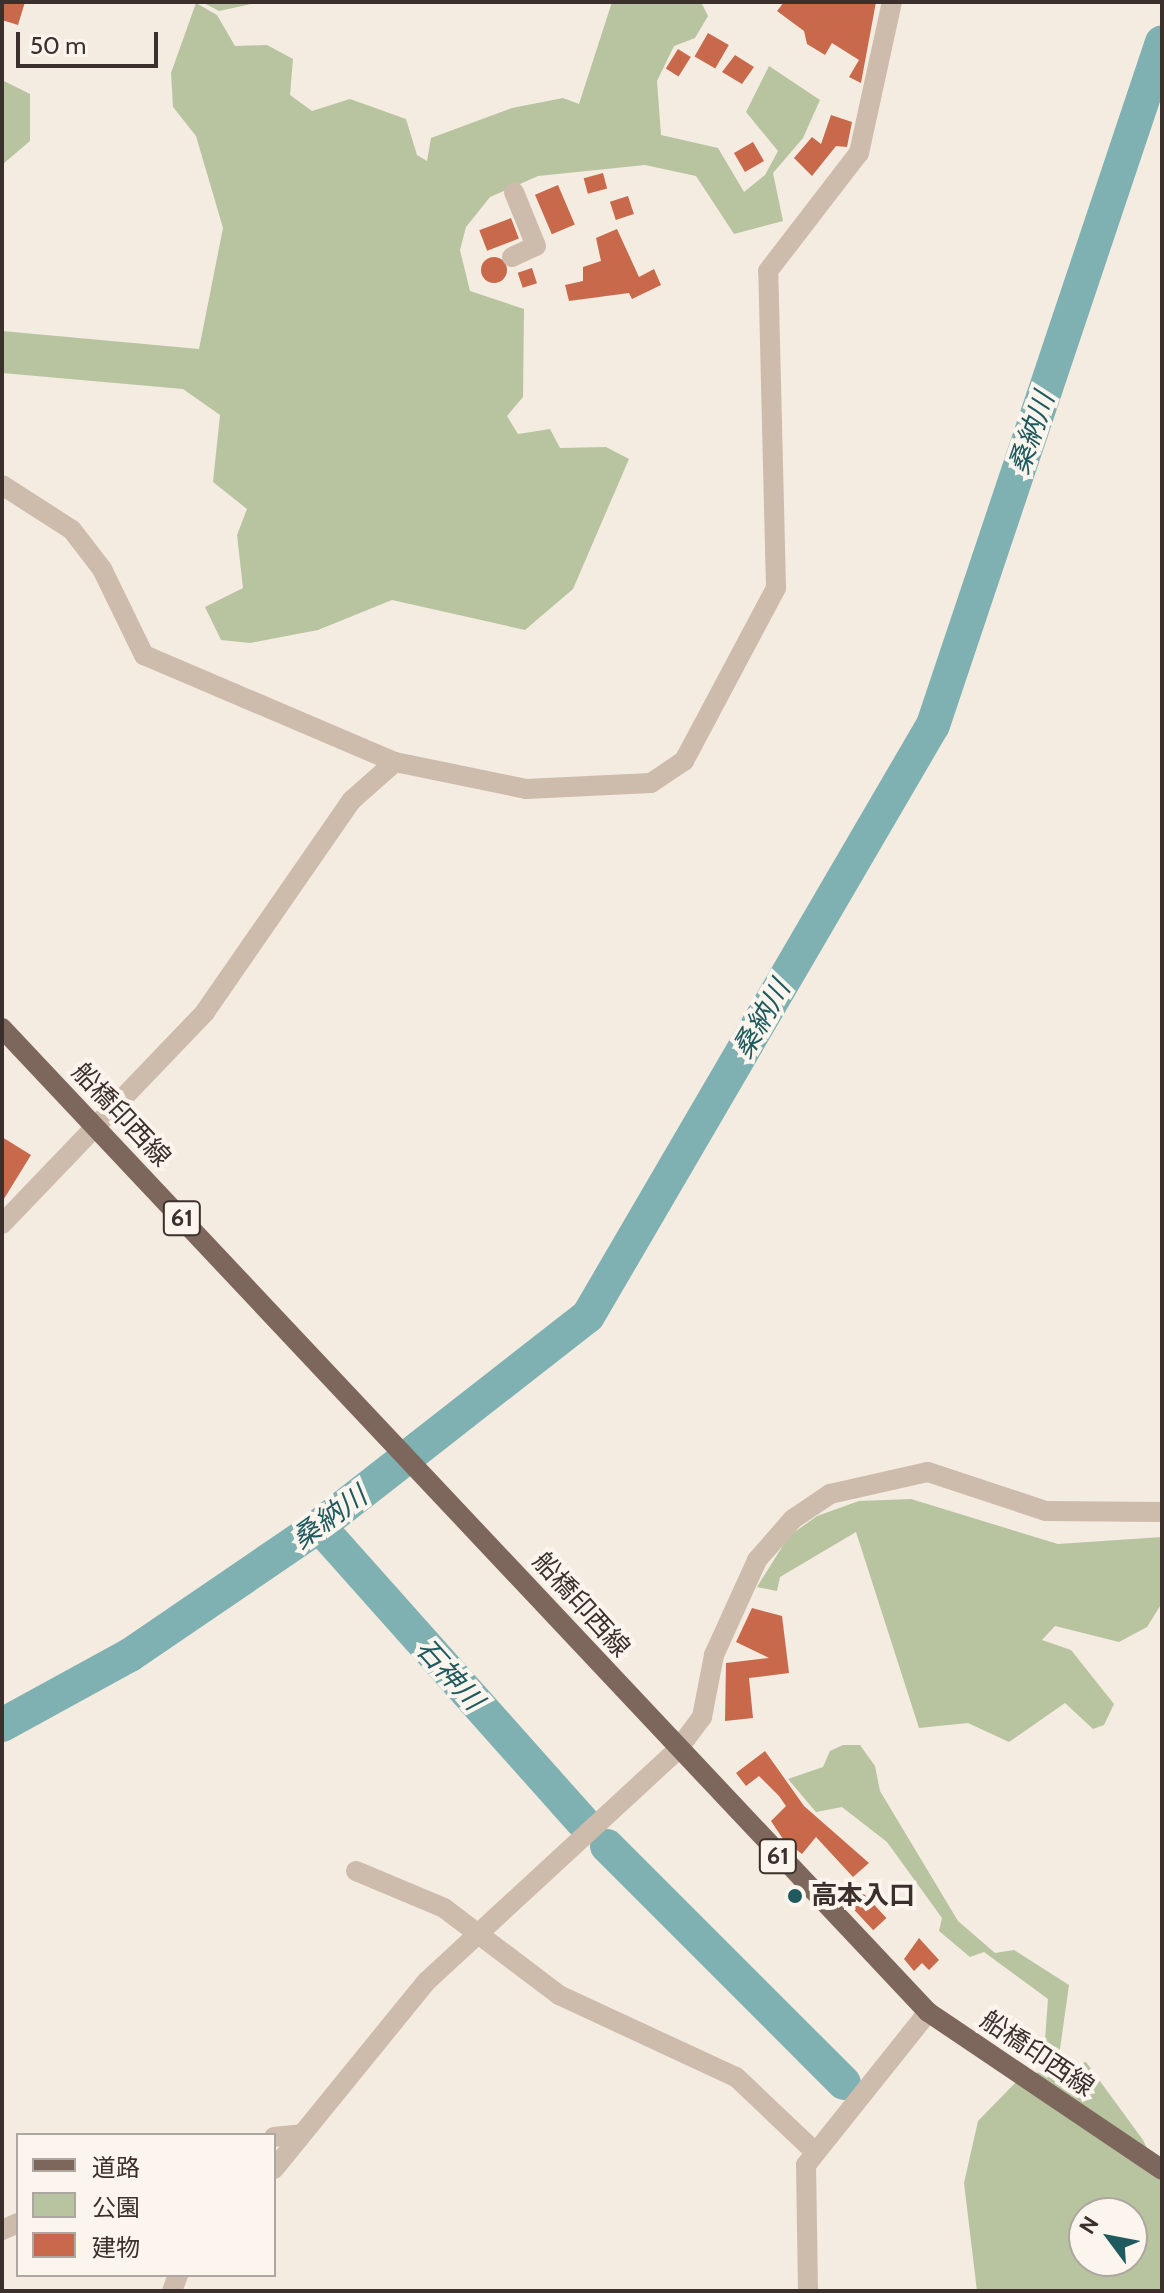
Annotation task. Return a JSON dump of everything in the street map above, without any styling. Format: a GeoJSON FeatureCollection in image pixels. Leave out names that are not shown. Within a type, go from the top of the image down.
{"type":"FeatureCollection","features":[{"type":"Feature","properties":{"kind":"main road","name":"船橋印西線"},"geometry":{"type":"LineString","coordinates":[[2,1028],[362,1407],[678,1749],[928,2012],[1162,2170]]}},
{"type":"Feature","properties":{"kind":"street"},"geometry":{"type":"LineString","coordinates":[[2,485],[72,530],[102,569],[144,655],[395,762],[526,789],[651,783],[684,761],[776,588],[768,271],[859,153],[892,2]]}},
{"type":"Feature","properties":{"kind":"street"},"geometry":{"type":"LineString","coordinates":[[512,257],[536,246],[514,192]]}},
{"type":"Feature","properties":{"kind":"street"},"geometry":{"type":"LineString","coordinates":[[2,1224],[225,988],[352,800],[395,762]]}},
{"type":"Feature","properties":{"kind":"street"},"geometry":{"type":"LineString","coordinates":[[276,2166],[427,1981],[484,1936],[678,1749],[702,1717],[714,1655],[757,1560],[793,1519],[830,1494],[928,1472],[1046,1511],[1162,1512]]}},
{"type":"Feature","properties":{"kind":"street"},"geometry":{"type":"LineString","coordinates":[[356,1871],[444,1908],[484,1936],[509,1963],[559,1995],[736,2077],[815,2152]]}},
{"type":"Feature","properties":{"kind":"street"},"geometry":{"type":"LineString","coordinates":[[808,2291],[801,2186],[815,2152],[928,2012]]}},
{"type":"Feature","properties":{"kind":"street"},"geometry":{"type":"LineString","coordinates":[[276,2137],[302,2134]]}},
{"type":"Feature","properties":{"kind":"green space"},"geometry":{"type":"Polygon","coordinates":[[[202,2],[261,2],[219,11],[202,2]]]}},
{"type":"Feature","properties":{"kind":"green space"},"geometry":{"type":"Polygon","coordinates":[[[612,2],[701,2],[708,16],[695,38],[674,46],[657,81],[661,135],[718,148],[744,192],[765,175],[778,151],[746,112],[769,66],[820,100],[803,138],[773,173],[783,221],[734,234],[696,176],[645,165],[538,176],[490,197],[466,227],[460,250],[470,291],[524,309],[523,397],[507,416],[518,434],[550,429],[560,448],[606,447],[629,459],[573,589],[525,630],[392,600],[318,630],[250,643],[221,640],[205,607],[243,588],[237,535],[247,509],[213,482],[220,415],[183,389],[2,373],[2,331],[199,349],[223,228],[196,136],[173,107],[171,73],[196,3],[217,15],[235,46],[267,45],[293,59],[290,95],[312,111],[350,99],[406,119],[417,155],[427,161],[431,138],[512,108],[563,98],[579,104],[612,2]]]}},
{"type":"Feature","properties":{"kind":"green space"},"geometry":{"type":"Polygon","coordinates":[[[2,80],[30,94],[30,141],[3,164],[2,80]]]}},
{"type":"Feature","properties":{"kind":"green space"},"geometry":{"type":"Polygon","coordinates":[[[911,1499],[1058,1544],[1162,1537],[1162,1603],[1147,1627],[1119,1642],[1055,1626],[1042,1640],[1071,1650],[1114,1704],[1104,1725],[1093,1729],[1065,1703],[1009,1742],[968,1723],[919,1728],[856,1532],[780,1577],[777,1591],[757,1587],[789,1536],[817,1516],[859,1501],[911,1499]]]}},
{"type":"Feature","properties":{"kind":"green space"},"geometry":{"type":"Polygon","coordinates":[[[843,1745],[860,1745],[875,1766],[880,1791],[958,1921],[995,1953],[1014,1950],[1069,1985],[1058,2063],[1043,2067],[1048,1999],[984,1952],[970,1957],[939,1931],[942,1918],[887,1842],[842,1807],[816,1812],[788,1779],[823,1767],[830,1751],[843,1745]]]}},
{"type":"Feature","properties":{"kind":"green space"},"geometry":{"type":"Polygon","coordinates":[[[1086,2062],[1143,2140],[1162,2181],[1162,2291],[977,2291],[964,2183],[978,2121],[1022,2076],[1086,2062]]]}},
{"type":"Feature","properties":{"kind":"building"},"geometry":{"type":"Polygon","coordinates":[[[2,2],[25,2],[18,25],[2,20],[2,2]]]}},
{"type":"Feature","properties":{"kind":"building"},"geometry":{"type":"Polygon","coordinates":[[[784,2],[876,2],[861,83],[849,77],[859,60],[832,43],[825,55],[807,44],[804,31],[777,11],[784,2]]]}},
{"type":"Feature","properties":{"kind":"building"},"geometry":{"type":"Polygon","coordinates":[[[708,33],[729,45],[715,68],[694,56],[708,33]]]}},
{"type":"Feature","properties":{"kind":"building"},"geometry":{"type":"Polygon","coordinates":[[[678,49],[691,57],[679,76],[666,69],[678,49]]]}},
{"type":"Feature","properties":{"kind":"building"},"geometry":{"type":"Polygon","coordinates":[[[735,55],[754,67],[742,84],[722,72],[735,55]]]}},
{"type":"Feature","properties":{"kind":"building"},"geometry":{"type":"Polygon","coordinates":[[[831,115],[852,122],[847,147],[836,146],[812,176],[794,158],[812,137],[821,144],[831,115]]]}},
{"type":"Feature","properties":{"kind":"building"},"geometry":{"type":"Polygon","coordinates":[[[753,142],[764,161],[745,172],[734,153],[753,142]]]}},
{"type":"Feature","properties":{"kind":"building"},"geometry":{"type":"Polygon","coordinates":[[[603,173],[607,188],[588,194],[584,178],[603,173]]]}},
{"type":"Feature","properties":{"kind":"building"},"geometry":{"type":"Polygon","coordinates":[[[558,185],[575,225],[552,234],[535,195],[558,185]]]}},
{"type":"Feature","properties":{"kind":"building"},"geometry":{"type":"Polygon","coordinates":[[[628,196],[634,214],[616,220],[610,202],[628,196]]]}},
{"type":"Feature","properties":{"kind":"building"},"geometry":{"type":"Polygon","coordinates":[[[511,218],[519,239],[487,251],[479,230],[511,218]]]}},
{"type":"Feature","properties":{"kind":"building"},"geometry":{"type":"Polygon","coordinates":[[[617,229],[639,277],[654,269],[661,285],[632,299],[629,293],[569,301],[565,285],[583,281],[583,267],[601,261],[596,238],[617,229]]]}},
{"type":"Feature","properties":{"kind":"building"},"geometry":{"type":"Polygon","coordinates":[[[494,257],[503,261],[507,270],[503,279],[494,283],[485,279],[481,270],[485,261],[494,257]]]}},
{"type":"Feature","properties":{"kind":"building"},"geometry":{"type":"Polygon","coordinates":[[[532,268],[537,283],[523,288],[518,273],[532,268]]]}},
{"type":"Feature","properties":{"kind":"building"},"geometry":{"type":"Polygon","coordinates":[[[2,1137],[31,1155],[2,1202],[2,1137]]]}},
{"type":"Feature","properties":{"kind":"building"},"geometry":{"type":"Polygon","coordinates":[[[752,1608],[782,1616],[789,1673],[749,1678],[753,1718],[725,1721],[726,1663],[769,1658],[736,1642],[752,1608]]]}},
{"type":"Feature","properties":{"kind":"building"},"geometry":{"type":"Polygon","coordinates":[[[765,1751],[804,1806],[869,1863],[853,1877],[816,1837],[802,1854],[783,1839],[771,1821],[786,1806],[779,1796],[759,1776],[746,1786],[736,1773],[765,1751]]]}},
{"type":"Feature","properties":{"kind":"building"},"geometry":{"type":"Polygon","coordinates":[[[851,1880],[886,1918],[873,1930],[838,1892],[851,1880]]]}},
{"type":"Feature","properties":{"kind":"building"},"geometry":{"type":"Polygon","coordinates":[[[919,1938],[939,1960],[929,1970],[922,1963],[914,1971],[904,1959],[919,1938]]]}},
{"type":"Feature","properties":{"kind":"waterway","name":"桑納川"},"geometry":{"type":"LineString","coordinates":[[2,1725],[130,1655],[319,1526],[588,1316],[933,725],[1162,42]]}},
{"type":"Feature","properties":{"kind":"waterway","name":"石神川"},"geometry":{"type":"LineString","coordinates":[[319,1526],[582,1821]]}},
{"type":"Feature","properties":{"kind":"waterway","name":"石神川"},"geometry":{"type":"LineString","coordinates":[[607,1846],[844,2083]]}},
{"type":"Feature","properties":{"kind":"place","name":"高本入口"},"geometry":{"type":"Point","coordinates":[795,1896]}}]}
